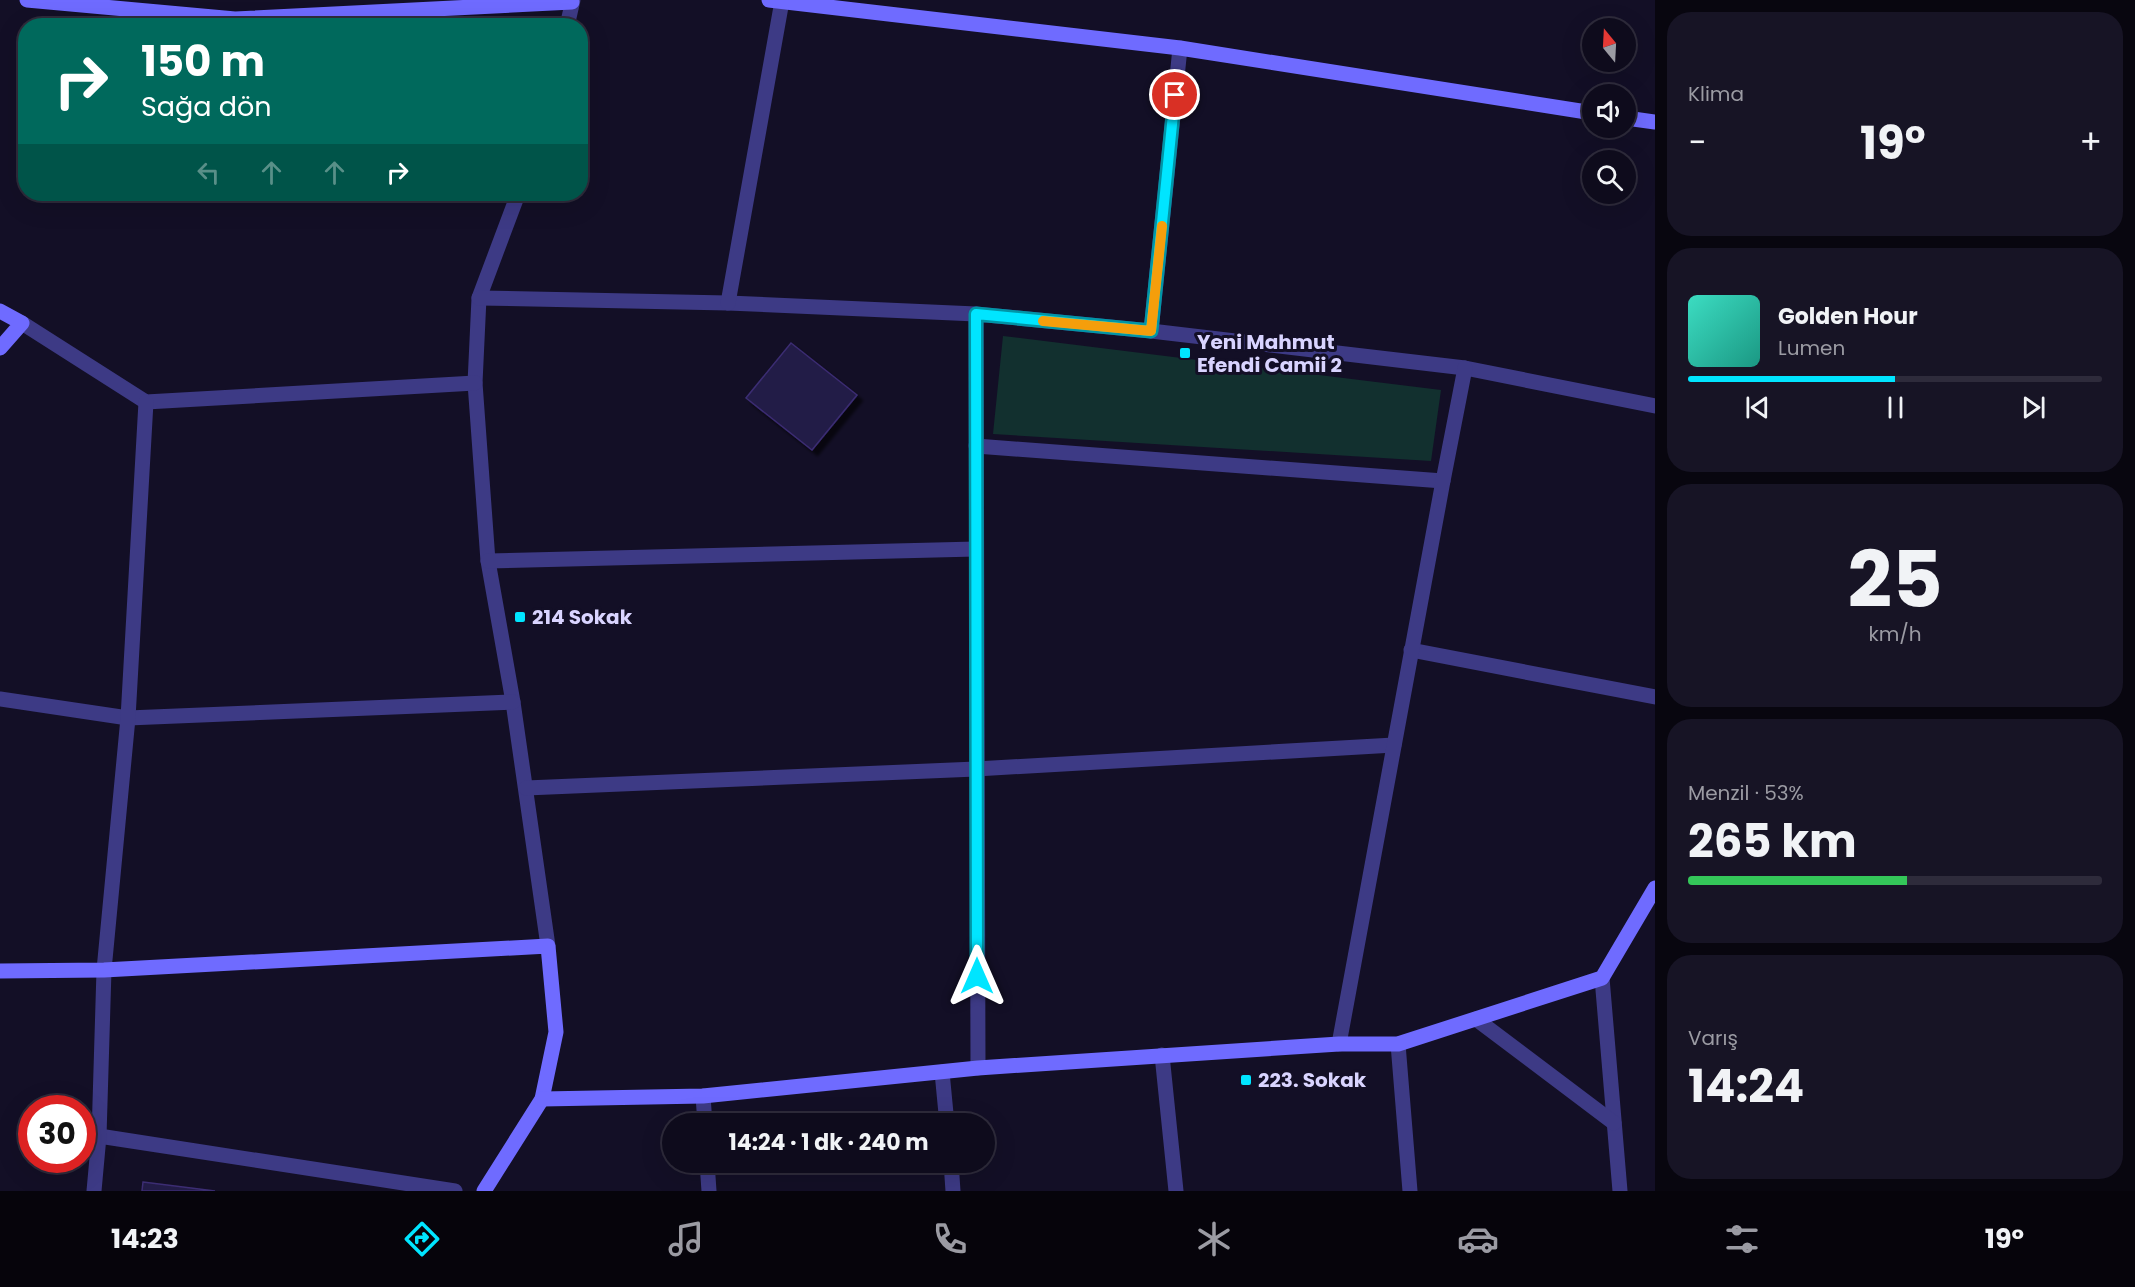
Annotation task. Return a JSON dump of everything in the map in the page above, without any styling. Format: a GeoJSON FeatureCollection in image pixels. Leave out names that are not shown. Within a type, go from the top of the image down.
{"type":"FeatureCollection","features":[{"type":"Feature","properties":{"kind":"street"},"geometry":{"type":"LineString","coordinates":[[27,0],[224,18]]}},
{"type":"Feature","properties":{"kind":"street"},"geometry":{"type":"LineString","coordinates":[[254,18],[572,1],[569,18]]}},
{"type":"Feature","properties":{"kind":"street"},"geometry":{"type":"LineString","coordinates":[[728,303],[776,1],[1180,48],[1582,111]]}},
{"type":"Feature","properties":{"kind":"street"},"geometry":{"type":"LineString","coordinates":[[1151,331],[1180,48]]}},
{"type":"Feature","properties":{"kind":"street"},"geometry":{"type":"LineString","coordinates":[[1636,119],[1655,122]]}},
{"type":"Feature","properties":{"kind":"street"},"geometry":{"type":"LineString","coordinates":[[484,1191],[542,1099],[556,1032],[548,946],[513,702],[488,561],[475,383],[479,298],[515,201]]}},
{"type":"Feature","properties":{"kind":"street"},"geometry":{"type":"LineString","coordinates":[[479,298],[728,303],[976,314],[1151,331],[1466,368],[1655,406]]}},
{"type":"Feature","properties":{"kind":"street"},"geometry":{"type":"LineString","coordinates":[[0,311],[146,402],[475,383]]}},
{"type":"Feature","properties":{"kind":"street"},"geometry":{"type":"LineString","coordinates":[[976,314],[978,1068]]}},
{"type":"Feature","properties":{"kind":"street"},"geometry":{"type":"LineString","coordinates":[[0,348],[22,323]]}},
{"type":"Feature","properties":{"kind":"street"},"geometry":{"type":"LineString","coordinates":[[1339,1044],[1411,650],[1466,368]]}},
{"type":"Feature","properties":{"kind":"street"},"geometry":{"type":"LineString","coordinates":[[94,1191],[99,1136],[104,970],[128,718],[146,402]]}},
{"type":"Feature","properties":{"kind":"street"},"geometry":{"type":"LineString","coordinates":[[976,446],[1443,481]]}},
{"type":"Feature","properties":{"kind":"street"},"geometry":{"type":"LineString","coordinates":[[488,561],[976,549]]}},
{"type":"Feature","properties":{"kind":"street"},"geometry":{"type":"LineString","coordinates":[[1411,650],[1655,697]]}},
{"type":"Feature","properties":{"kind":"street"},"geometry":{"type":"LineString","coordinates":[[0,699],[128,718],[513,702]]}},
{"type":"Feature","properties":{"kind":"street"},"geometry":{"type":"LineString","coordinates":[[525,788],[976,769],[1394,745]]}},
{"type":"Feature","properties":{"kind":"street"},"geometry":{"type":"LineString","coordinates":[[1620,1191],[1602,978],[1655,888]]}},
{"type":"Feature","properties":{"kind":"street"},"geometry":{"type":"LineString","coordinates":[[0,971],[104,970],[548,946]]}},
{"type":"Feature","properties":{"kind":"street"},"geometry":{"type":"LineString","coordinates":[[542,1099],[704,1096],[978,1068],[1339,1044],[1398,1044],[1602,978]]}},
{"type":"Feature","properties":{"kind":"street"},"geometry":{"type":"LineString","coordinates":[[1476,1019],[1614,1123]]}},
{"type":"Feature","properties":{"kind":"street"},"geometry":{"type":"LineString","coordinates":[[1398,1044],[1410,1191]]}},
{"type":"Feature","properties":{"kind":"street"},"geometry":{"type":"LineString","coordinates":[[1162,1055],[1176,1191]]}},
{"type":"Feature","properties":{"kind":"street"},"geometry":{"type":"LineString","coordinates":[[942,1072],[946,1113]]}},
{"type":"Feature","properties":{"kind":"street"},"geometry":{"type":"LineString","coordinates":[[704,1096],[705,1113]]}},
{"type":"Feature","properties":{"kind":"street"},"geometry":{"type":"LineString","coordinates":[[99,1136],[455,1191]]}},
{"type":"Feature","properties":{"kind":"street"},"geometry":{"type":"LineString","coordinates":[[708,1173],[709,1191]]}},
{"type":"Feature","properties":{"kind":"street"},"geometry":{"type":"LineString","coordinates":[[952,1173],[953,1191]]}},
{"type":"Feature","properties":{"kind":"green space"},"geometry":{"type":"Polygon","coordinates":[[[1003,336],[1441,390],[1431,461],[993,434],[1003,336]]]}},
{"type":"Feature","properties":{"kind":"building"},"geometry":{"type":"Polygon","coordinates":[[[791,343],[857,395],[812,450],[746,398],[791,343]]]}},
{"type":"Feature","properties":{"kind":"building"},"geometry":{"type":"Polygon","coordinates":[[[143,1182],[215,1191],[142,1191],[143,1182]]]}},
{"type":"Feature","properties":{"kind":"slow traffic"},"geometry":{"type":"LineString","coordinates":[[1043,321],[1151,331],[1162,226]]}},
{"type":"Feature","properties":{"kind":"place","name":"Yeni Mahmut Efendi Camii 2"},"geometry":{"type":"Point","coordinates":[1185,353]}},
{"type":"Feature","properties":{"kind":"place","name":"214 Sokak"},"geometry":{"type":"Point","coordinates":[520,617]}},
{"type":"Feature","properties":{"kind":"place","name":"223. Sokak"},"geometry":{"type":"Point","coordinates":[1246,1080]}},
{"type":"Feature","properties":{"kind":"route"},"geometry":{"type":"LineString","coordinates":[[977,976],[976,314],[1151,331],[1175,95]]}}]}
